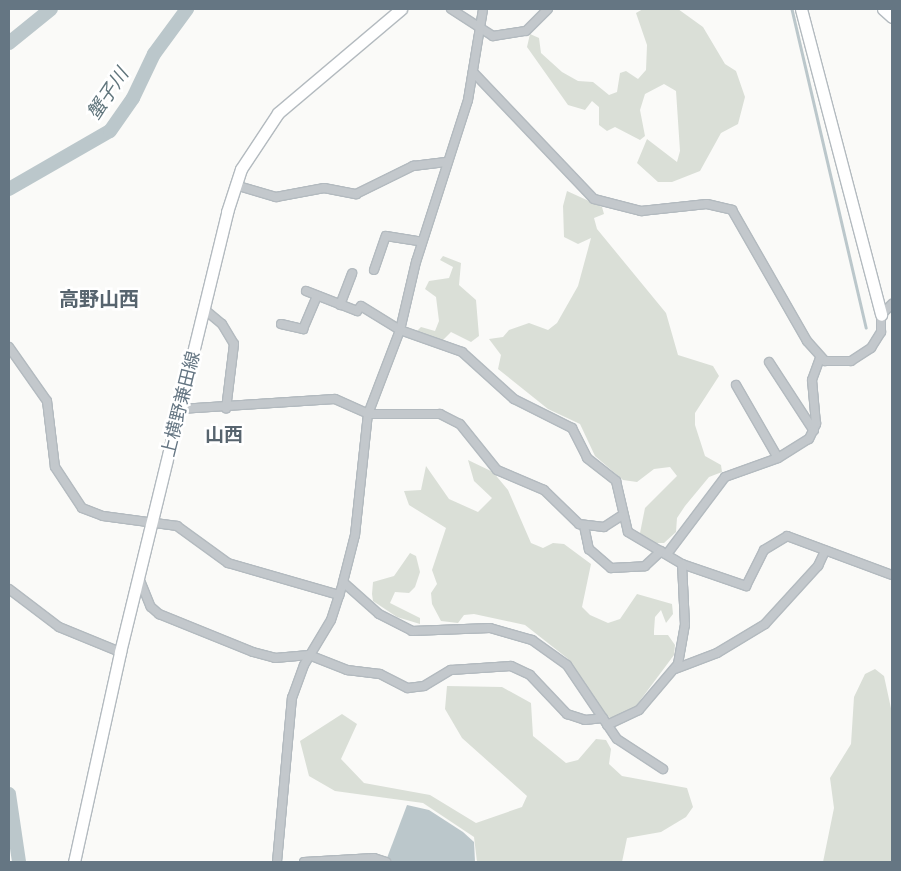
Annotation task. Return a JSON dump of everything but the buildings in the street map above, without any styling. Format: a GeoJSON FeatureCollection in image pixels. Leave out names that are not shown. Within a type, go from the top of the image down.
{"type":"FeatureCollection","features":[{"type":"Feature","properties":{"kind":"main road","name":"上横野兼田線"},"geometry":{"type":"LineString","coordinates":[[74,862],[120,652],[235,186],[251,151],[278,113],[401,9]]}},
{"type":"Feature","properties":{"kind":"main road"},"geometry":{"type":"LineString","coordinates":[[800,9],[881,315]]}},
{"type":"Feature","properties":{"kind":"main road"},"geometry":{"type":"LineString","coordinates":[[884,9],[892,17]]}},
{"type":"Feature","properties":{"kind":"street"},"geometry":{"type":"LineString","coordinates":[[451,9],[493,36],[520,33],[548,9]]}},
{"type":"Feature","properties":{"kind":"street"},"geometry":{"type":"LineString","coordinates":[[277,862],[289,711],[309,655],[331,620],[344,582],[355,535],[368,414],[400,330],[422,242],[448,162],[473,72],[483,9]]}},
{"type":"Feature","properties":{"kind":"street"},"geometry":{"type":"LineString","coordinates":[[473,72],[594,199],[641,211],[707,204],[732,210],[820,358],[840,364],[862,354],[881,332],[881,315],[892,304]]}},
{"type":"Feature","properties":{"kind":"street"},"geometry":{"type":"LineString","coordinates":[[235,186],[276,197],[324,188],[356,194],[413,166],[448,162]]}},
{"type":"Feature","properties":{"kind":"street"},"geometry":{"type":"LineString","coordinates":[[374,270],[386,236],[422,242]]}},
{"type":"Feature","properties":{"kind":"street"},"geometry":{"type":"LineString","coordinates":[[340,305],[352,273]]}},
{"type":"Feature","properties":{"kind":"street"},"geometry":{"type":"LineString","coordinates":[[306,291],[357,311],[361,306],[400,330],[462,352],[514,399],[572,428],[587,458],[616,481],[621,516],[635,538],[682,564],[743,587],[752,578],[764,550],[779,537],[806,540],[825,551],[892,575]]}},
{"type":"Feature","properties":{"kind":"street"},"geometry":{"type":"LineString","coordinates":[[280,324],[303,329],[317,296]]}},
{"type":"Feature","properties":{"kind":"street"},"geometry":{"type":"LineString","coordinates":[[204,310],[222,324],[234,344],[226,408]]}},
{"type":"Feature","properties":{"kind":"street"},"geometry":{"type":"LineString","coordinates":[[9,347],[48,401],[55,467],[82,508],[103,516],[153,520],[188,530],[228,563],[339,595]]}},
{"type":"Feature","properties":{"kind":"street"},"geometry":{"type":"LineString","coordinates":[[180,410],[335,399],[368,414],[434,413],[451,418],[497,470],[544,490],[584,526],[589,549],[611,568],[645,566],[664,553],[725,477],[778,458],[802,446],[814,430],[812,380],[820,358]]}},
{"type":"Feature","properties":{"kind":"street"},"geometry":{"type":"LineString","coordinates":[[770,362],[814,430]]}},
{"type":"Feature","properties":{"kind":"street"},"geometry":{"type":"LineString","coordinates":[[736,385],[778,458]]}},
{"type":"Feature","properties":{"kind":"street"},"geometry":{"type":"LineString","coordinates":[[584,526],[604,527],[621,516]]}},
{"type":"Feature","properties":{"kind":"street"},"geometry":{"type":"LineString","coordinates":[[139,578],[151,607],[159,614],[253,652],[275,658],[309,655],[347,670],[380,674],[408,688],[424,686],[451,670],[511,666],[530,675],[566,714],[585,720],[605,721],[631,717],[675,669],[717,653],[765,624],[818,566],[825,551]]}},
{"type":"Feature","properties":{"kind":"street"},"geometry":{"type":"LineString","coordinates":[[675,669],[684,637],[682,564]]}},
{"type":"Feature","properties":{"kind":"street"},"geometry":{"type":"LineString","coordinates":[[344,582],[379,614],[412,631],[490,628],[532,640],[567,665],[622,744],[663,769]]}},
{"type":"Feature","properties":{"kind":"street"},"geometry":{"type":"LineString","coordinates":[[9,589],[59,627],[120,652]]}},
{"type":"Feature","properties":{"kind":"street"},"geometry":{"type":"LineString","coordinates":[[304,862],[374,858],[386,862]]}},
{"type":"Feature","properties":{"kind":"shaded area"},"geometry":{"type":"Polygon","coordinates":[[[643,9],[678,9],[703,27],[725,64],[736,71],[745,97],[738,124],[721,133],[700,171],[672,182],[658,182],[637,163],[647,139],[677,162],[680,151],[676,91],[664,84],[645,94],[640,110],[645,136],[640,140],[615,127],[607,131],[599,125],[599,107],[592,101],[585,110],[568,105],[527,47],[530,34],[539,38],[541,53],[562,72],[578,81],[593,82],[609,95],[617,92],[620,73],[626,71],[638,79],[646,70],[647,45],[636,13],[643,9]]]}},
{"type":"Feature","properties":{"kind":"shaded area"},"geometry":{"type":"Polygon","coordinates":[[[567,191],[602,207],[604,214],[594,218],[597,229],[666,313],[678,355],[713,366],[719,376],[695,413],[695,425],[705,456],[721,465],[722,472],[709,477],[685,506],[677,518],[676,532],[664,543],[649,543],[640,533],[645,508],[677,476],[670,467],[654,469],[637,482],[623,480],[595,456],[580,424],[548,409],[498,369],[501,355],[489,339],[503,337],[509,330],[529,323],[548,330],[557,323],[578,286],[591,238],[578,244],[564,237],[563,206],[567,191]]]}},
{"type":"Feature","properties":{"kind":"shaded area"},"geometry":{"type":"Polygon","coordinates":[[[443,256],[461,263],[459,285],[476,300],[479,336],[471,342],[451,332],[442,341],[417,331],[421,327],[435,331],[439,321],[436,297],[425,289],[429,281],[449,278],[453,267],[440,260],[443,256]]]}},
{"type":"Feature","properties":{"kind":"shaded area"},"geometry":{"type":"Polygon","coordinates":[[[468,460],[493,472],[508,490],[531,543],[543,548],[553,543],[564,544],[591,564],[582,607],[590,615],[608,623],[620,619],[637,594],[672,604],[673,614],[666,623],[661,610],[655,617],[654,635],[668,635],[675,645],[674,655],[630,714],[608,718],[567,658],[525,625],[474,614],[464,615],[458,623],[441,621],[432,604],[431,593],[437,584],[432,570],[446,528],[409,505],[404,491],[421,490],[426,466],[449,499],[478,512],[492,498],[474,481],[468,460]]]}},
{"type":"Feature","properties":{"kind":"shaded area"},"geometry":{"type":"Polygon","coordinates":[[[410,553],[416,556],[420,572],[415,587],[409,593],[395,592],[390,603],[420,618],[420,624],[397,617],[373,601],[372,594],[373,582],[394,576],[410,553]]]}},
{"type":"Feature","properties":{"kind":"shaded area"},"geometry":{"type":"Polygon","coordinates":[[[875,669],[884,676],[892,713],[892,862],[823,862],[834,808],[830,778],[851,744],[854,697],[865,674],[875,669]]]}},
{"type":"Feature","properties":{"kind":"shaded area"},"geometry":{"type":"Polygon","coordinates":[[[447,686],[502,687],[531,703],[533,736],[566,763],[578,760],[596,739],[606,740],[611,749],[609,764],[622,776],[687,788],[693,807],[686,817],[661,832],[627,838],[622,862],[477,862],[474,837],[423,803],[335,791],[309,776],[300,741],[342,714],[357,724],[341,759],[364,783],[430,795],[476,823],[522,807],[527,796],[462,738],[445,709],[447,686]]]}},
{"type":"Feature","properties":{"kind":"shaded area"},"geometry":{"type":"Polygon","coordinates":[[[407,805],[429,810],[463,832],[474,842],[475,862],[393,862],[387,858],[407,805]]]}},
{"type":"Feature","properties":{"kind":"waterway"},"geometry":{"type":"LineString","coordinates":[[9,43],[51,9]]}},
{"type":"Feature","properties":{"kind":"waterway","name":"蟹子川"},"geometry":{"type":"LineString","coordinates":[[9,189],[110,131],[133,98],[154,54],[187,9]]}},
{"type":"Feature","properties":{"kind":"waterway"},"geometry":{"type":"LineString","coordinates":[[792,9],[866,328]]}},
{"type":"Feature","properties":{"kind":"waterway","name":"蟹子川"},"geometry":{"type":"LineString","coordinates":[[9,794],[19,862]]}},
{"type":"Feature","properties":{"kind":"district","name":"高野山西"},"geometry":{"type":"Point","coordinates":[99,299]}},
{"type":"Feature","properties":{"kind":"district","name":"山西"},"geometry":{"type":"Point","coordinates":[224,435]}}]}
